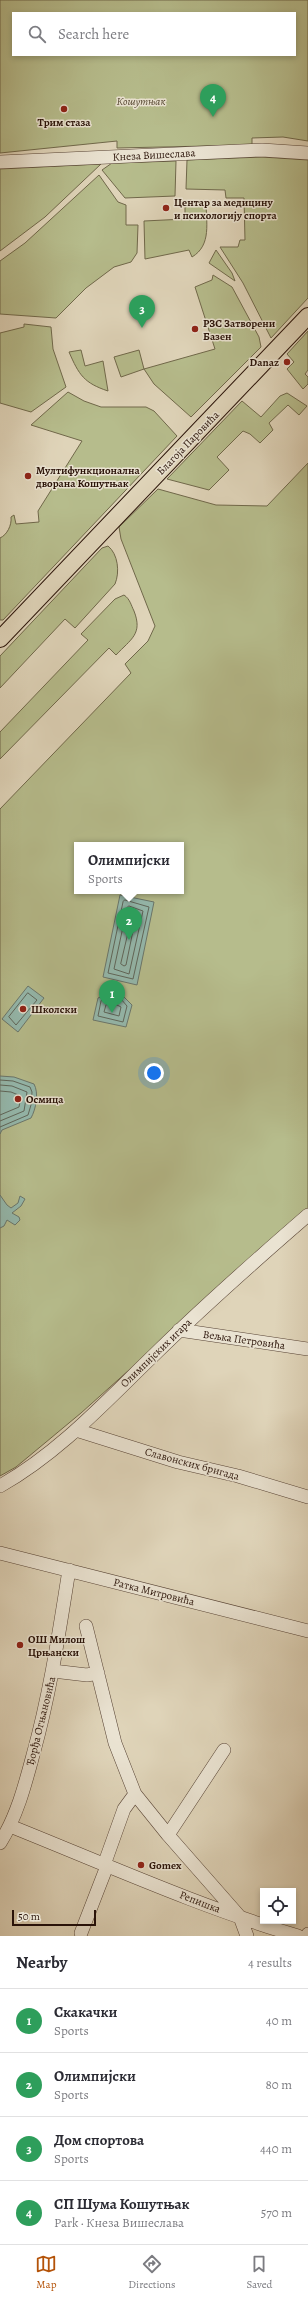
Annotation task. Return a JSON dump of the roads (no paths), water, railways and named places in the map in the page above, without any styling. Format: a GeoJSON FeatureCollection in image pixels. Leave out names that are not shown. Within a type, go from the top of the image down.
{"type":"FeatureCollection","features":[{"type":"Feature","properties":{"kind":"main road","name":"Благоја Паровића"},"geometry":{"type":"LineString","coordinates":[[0,639],[308,316]]}},
{"type":"Feature","properties":{"kind":"street","name":"Кнеза Вишеслава"},"geometry":{"type":"LineString","coordinates":[[0,162],[273,150],[308,153]]}},
{"type":"Feature","properties":{"kind":"street","name":"Олимпијских игара"},"geometry":{"type":"LineString","coordinates":[[0,1486],[29,1468],[76,1430],[179,1330],[308,1215]]}},
{"type":"Feature","properties":{"kind":"street","name":"Вељка Петровића"},"geometry":{"type":"LineString","coordinates":[[179,1330],[308,1349]]}},
{"type":"Feature","properties":{"kind":"street","name":"Славонских бригада"},"geometry":{"type":"LineString","coordinates":[[76,1430],[178,1462],[238,1476],[308,1497]]}},
{"type":"Feature","properties":{"kind":"street","name":"Ратка Митровића"},"geometry":{"type":"LineString","coordinates":[[0,1552],[308,1631]]}},
{"type":"Feature","properties":{"kind":"street","name":"Ђорђа Огњановића"},"geometry":{"type":"LineString","coordinates":[[0,1843],[10,1826],[27,1780],[54,1671],[69,1570]]}},
{"type":"Feature","properties":{"kind":"street"},"geometry":{"type":"LineString","coordinates":[[86,1626],[115,1743],[135,1794],[168,1835],[240,1917],[247,1936]]}},
{"type":"Feature","properties":{"kind":"street"},"geometry":{"type":"LineString","coordinates":[[54,1671],[87,1675],[98,1673]]}},
{"type":"Feature","properties":{"kind":"street"},"geometry":{"type":"LineString","coordinates":[[168,1835],[224,1750]]}},
{"type":"Feature","properties":{"kind":"street"},"geometry":{"type":"LineString","coordinates":[[81,1933],[106,1865],[124,1809],[135,1794]]}},
{"type":"Feature","properties":{"kind":"street","name":"Репишка"},"geometry":{"type":"LineString","coordinates":[[10,1826],[240,1917],[298,1936]]}},
{"type":"Feature","properties":{"kind":"water"},"geometry":{"type":"Polygon","coordinates":[[[120,895],[154,902],[137,985],[103,977],[120,895]]]}},
{"type":"Feature","properties":{"kind":"water","name":"Школски"},"geometry":{"type":"Polygon","coordinates":[[[28,986],[44,998],[18,1032],[2,1019],[28,986]]]}},
{"type":"Feature","properties":{"kind":"water"},"geometry":{"type":"Polygon","coordinates":[[[110,993],[123,996],[132,1005],[126,1027],[93,1020],[98,998],[110,993]]]}},
{"type":"Feature","properties":{"kind":"water","name":"Осмица"},"geometry":{"type":"Polygon","coordinates":[[[0,1076],[14,1077],[34,1084],[37,1096],[31,1118],[2,1130],[0,1134],[0,1076]]]}},
{"type":"Feature","properties":{"kind":"water"},"geometry":{"type":"Polygon","coordinates":[[[0,1195],[11,1208],[18,1203],[20,1196],[25,1199],[21,1206],[12,1213],[19,1217],[20,1220],[15,1225],[7,1220],[4,1226],[0,1228],[0,1195]]]}},
{"type":"Feature","properties":{"kind":"place","name":"Трим стаза"},"geometry":{"type":"Point","coordinates":[64,109]}},
{"type":"Feature","properties":{"kind":"place","name":"СП Шума Кошутњак"},"geometry":{"type":"Point","coordinates":[213,117]}},
{"type":"Feature","properties":{"kind":"place","name":"Центар за медицину и психологију спорта"},"geometry":{"type":"Point","coordinates":[166,208]}},
{"type":"Feature","properties":{"kind":"place","name":"Дом спортова"},"geometry":{"type":"Point","coordinates":[142,328]}},
{"type":"Feature","properties":{"kind":"place","name":"РЗС Затворени Базен"},"geometry":{"type":"Point","coordinates":[195,329]}},
{"type":"Feature","properties":{"kind":"place","name":"Danaz"},"geometry":{"type":"Point","coordinates":[287,362]}},
{"type":"Feature","properties":{"kind":"place","name":"Мултифункционална дворана Кошутњак"},"geometry":{"type":"Point","coordinates":[28,476]}},
{"type":"Feature","properties":{"kind":"place","name":"Олимпијски"},"geometry":{"type":"Point","coordinates":[129,940]}},
{"type":"Feature","properties":{"kind":"place","name":"Школски"},"geometry":{"type":"Point","coordinates":[23,1009]}},
{"type":"Feature","properties":{"kind":"place","name":"Скакачки"},"geometry":{"type":"Point","coordinates":[112,1013]}},
{"type":"Feature","properties":{"kind":"place","name":"Осмица"},"geometry":{"type":"Point","coordinates":[18,1099]}},
{"type":"Feature","properties":{"kind":"place","name":"ОШ Милош Црњански"},"geometry":{"type":"Point","coordinates":[20,1645]}},
{"type":"Feature","properties":{"kind":"place","name":"Gomex"},"geometry":{"type":"Point","coordinates":[141,1865]}},
{"type":"Feature","properties":{"kind":"park label","name":"Кошутњак"},"geometry":{"type":"Point","coordinates":[141,101]}}]}
